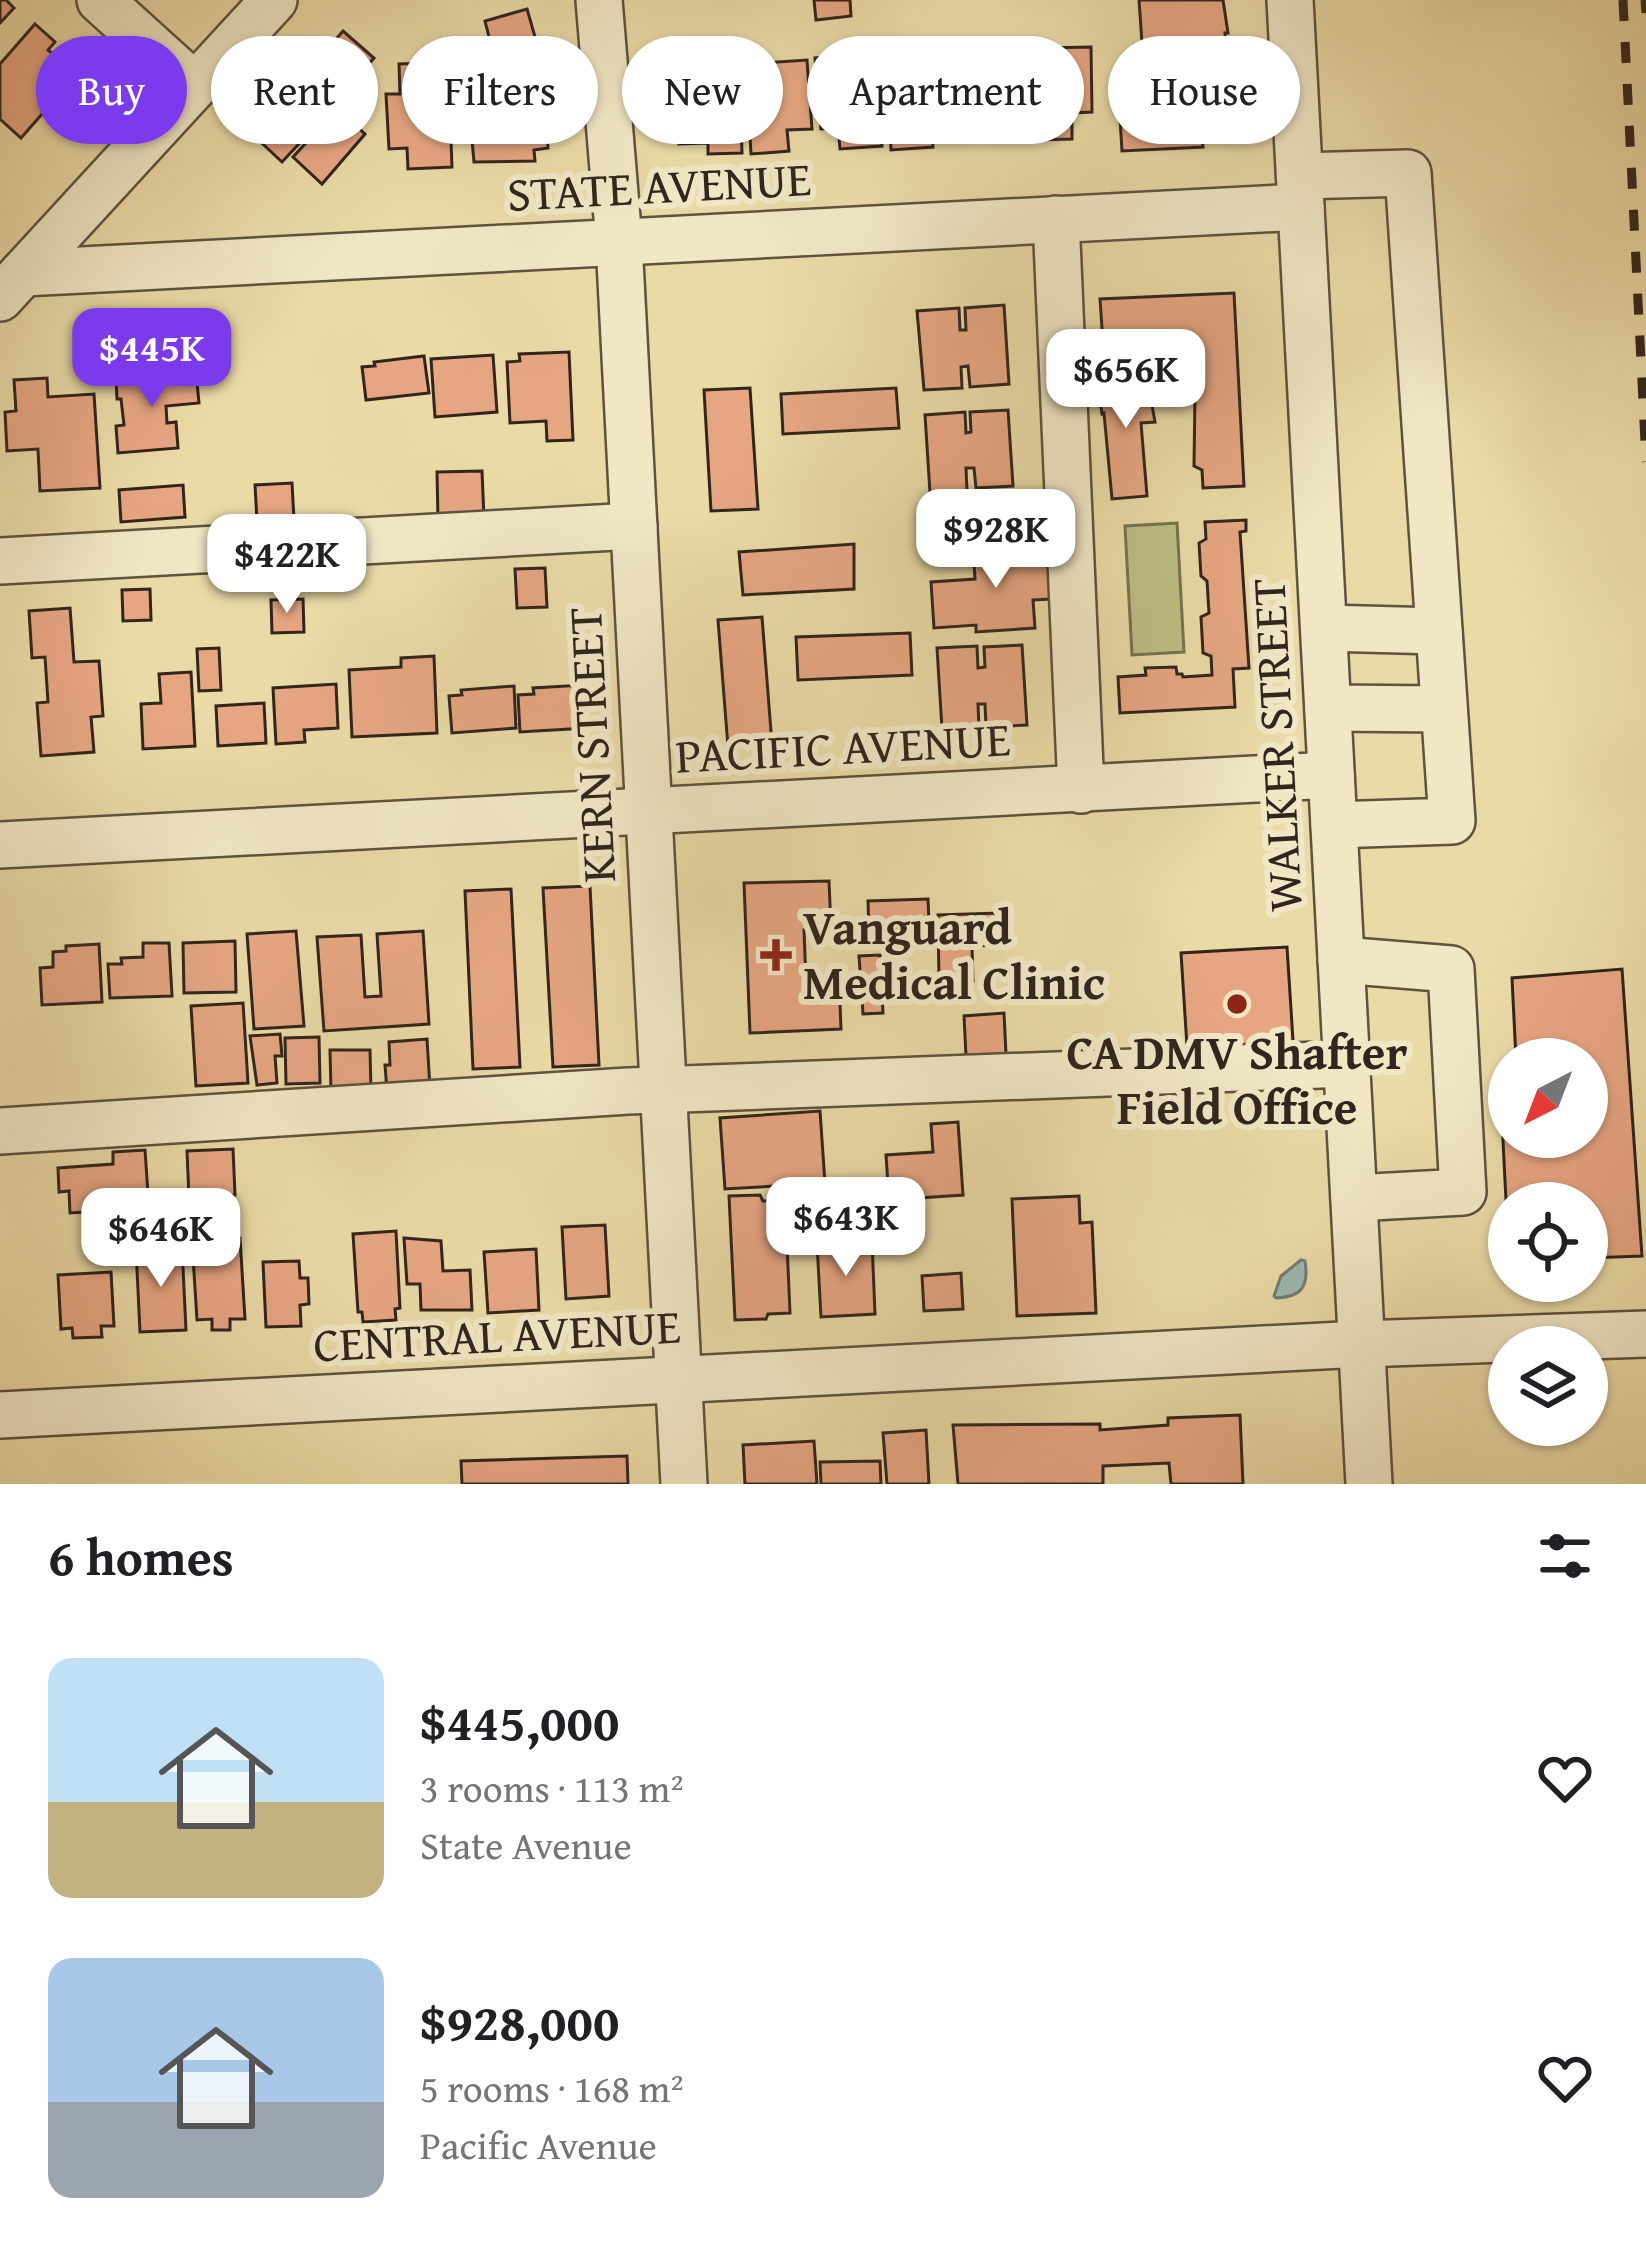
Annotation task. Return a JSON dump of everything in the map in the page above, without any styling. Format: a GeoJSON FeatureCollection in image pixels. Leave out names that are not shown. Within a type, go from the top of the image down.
{"type":"FeatureCollection","features":[{"type":"Feature","properties":{"kind":"street"},"geometry":{"type":"LineString","coordinates":[[100,0],[195,86]]}},
{"type":"Feature","properties":{"kind":"street"},"geometry":{"type":"LineString","coordinates":[[12,285],[274,0]]}},
{"type":"Feature","properties":{"kind":"street","name":"KERN STREET"},"geometry":{"type":"LineString","coordinates":[[599,0],[619,242],[684,1484]]}},
{"type":"Feature","properties":{"kind":"street","name":"WALKER STREET"},"geometry":{"type":"LineString","coordinates":[[1290,0],[1369,1484]]}},
{"type":"Feature","properties":{"kind":"street","name":"STATE AVENUE"},"geometry":{"type":"LineString","coordinates":[[12,285],[619,242],[1056,219],[1301,191],[1408,172],[1439,631]]}},
{"type":"Feature","properties":{"kind":"street"},"geometry":{"type":"LineString","coordinates":[[1056,219],[1081,790]]}},
{"type":"Feature","properties":{"kind":"street"},"geometry":{"type":"LineString","coordinates":[[0,561],[634,526]]}},
{"type":"Feature","properties":{"kind":"street"},"geometry":{"type":"LineString","coordinates":[[1324,628],[1439,631],[1452,821],[1334,825]]}},
{"type":"Feature","properties":{"kind":"street"},"geometry":{"type":"LineString","coordinates":[[1328,709],[1444,709]]}},
{"type":"Feature","properties":{"kind":"street","name":"PACIFIC AVENUE"},"geometry":{"type":"LineString","coordinates":[[0,845],[1331,775]]}},
{"type":"Feature","properties":{"kind":"street"},"geometry":{"type":"LineString","coordinates":[[1341,960],[1451,969],[1463,1192],[1354,1198]]}},
{"type":"Feature","properties":{"kind":"street"},"geometry":{"type":"LineString","coordinates":[[0,1131],[663,1089],[1346,1064]]}},
{"type":"Feature","properties":{"kind":"street","name":"CENTRAL AVENUE"},"geometry":{"type":"LineString","coordinates":[[0,1415],[1361,1344],[1646,1334]]}},
{"type":"Feature","properties":{"kind":"green space"},"geometry":{"type":"Polygon","coordinates":[[[1177,523],[1184,652],[1132,655],[1125,526],[1177,523]]]}},
{"type":"Feature","properties":{"kind":"water"},"geometry":{"type":"Polygon","coordinates":[[[1301,1260],[1306,1270],[1302,1288],[1276,1298],[1281,1276],[1301,1260]]]}},
{"type":"Feature","properties":{"kind":"building"},"geometry":{"type":"Polygon","coordinates":[[[0,0],[14,8],[0,23],[0,0]]]}},
{"type":"Feature","properties":{"kind":"building"},"geometry":{"type":"Polygon","coordinates":[[[814,0],[850,0],[851,16],[816,20],[814,0]]]}},
{"type":"Feature","properties":{"kind":"building"},"geometry":{"type":"Polygon","coordinates":[[[1139,0],[1223,0],[1225,36],[1142,36],[1139,0]]]}},
{"type":"Feature","properties":{"kind":"building"},"geometry":{"type":"Polygon","coordinates":[[[527,9],[535,36],[489,36],[485,21],[527,9]]]}},
{"type":"Feature","properties":{"kind":"building"},"geometry":{"type":"Polygon","coordinates":[[[35,24],[48,36],[36,36],[36,121],[21,138],[0,119],[0,64],[35,24]]]}},
{"type":"Feature","properties":{"kind":"building"},"geometry":{"type":"Polygon","coordinates":[[[1084,47],[1091,47],[1092,112],[1084,112],[1084,47]]]}},
{"type":"Feature","properties":{"kind":"building"},"geometry":{"type":"Polygon","coordinates":[[[807,60],[807,129],[787,130],[789,151],[751,154],[750,144],[783,144],[783,62],[807,60]]]}},
{"type":"Feature","properties":{"kind":"building"},"geometry":{"type":"Polygon","coordinates":[[[399,64],[402,144],[451,144],[452,167],[408,169],[407,148],[389,149],[386,94],[400,94],[399,64]]]}},
{"type":"Feature","properties":{"kind":"building"},"geometry":{"type":"Polygon","coordinates":[[[263,144],[299,144],[282,162],[263,144]]]}},
{"type":"Feature","properties":{"kind":"building"},"geometry":{"type":"Polygon","coordinates":[[[305,144],[356,144],[322,184],[293,157],[305,144]]]}},
{"type":"Feature","properties":{"kind":"building"},"geometry":{"type":"Polygon","coordinates":[[[472,144],[548,144],[548,148],[534,150],[535,161],[474,162],[472,144]]]}},
{"type":"Feature","properties":{"kind":"building"},"geometry":{"type":"Polygon","coordinates":[[[708,144],[742,144],[742,153],[708,154],[708,144]]]}},
{"type":"Feature","properties":{"kind":"building"},"geometry":{"type":"Polygon","coordinates":[[[840,144],[882,144],[882,146],[840,149],[840,144]]]}},
{"type":"Feature","properties":{"kind":"building"},"geometry":{"type":"Polygon","coordinates":[[[891,144],[933,144],[933,147],[891,150],[891,144]]]}},
{"type":"Feature","properties":{"kind":"building"},"geometry":{"type":"Polygon","coordinates":[[[1122,144],[1203,144],[1203,147],[1122,151],[1122,144]]]}},
{"type":"Feature","properties":{"kind":"building"},"geometry":{"type":"Polygon","coordinates":[[[1234,293],[1244,486],[1203,488],[1202,470],[1194,466],[1195,392],[1189,390],[1187,352],[1194,349],[1194,336],[1157,337],[1158,349],[1125,350],[1124,342],[1103,343],[1100,299],[1234,293]]]}},
{"type":"Feature","properties":{"kind":"building"},"geometry":{"type":"Polygon","coordinates":[[[1004,305],[1009,384],[970,387],[968,366],[961,367],[962,388],[924,390],[917,311],[959,308],[960,330],[966,330],[965,308],[1004,305]]]}},
{"type":"Feature","properties":{"kind":"building"},"geometry":{"type":"Polygon","coordinates":[[[569,352],[573,440],[547,441],[546,421],[510,423],[507,362],[520,361],[519,354],[569,352]]]}},
{"type":"Feature","properties":{"kind":"building"},"geometry":{"type":"Polygon","coordinates":[[[493,355],[497,412],[435,417],[431,359],[493,355]]]}},
{"type":"Feature","properties":{"kind":"building"},"geometry":{"type":"Polygon","coordinates":[[[424,356],[429,393],[366,400],[362,367],[424,356]]]}},
{"type":"Feature","properties":{"kind":"building"},"geometry":{"type":"Polygon","coordinates":[[[1146,371],[1155,422],[1141,423],[1147,496],[1112,499],[1099,393],[1104,394],[1102,377],[1146,371]]]}},
{"type":"Feature","properties":{"kind":"building"},"geometry":{"type":"Polygon","coordinates":[[[196,372],[199,403],[166,406],[167,423],[176,422],[178,448],[118,453],[116,426],[124,425],[116,378],[196,372]]]}},
{"type":"Feature","properties":{"kind":"building"},"geometry":{"type":"Polygon","coordinates":[[[47,378],[48,397],[94,394],[100,488],[40,491],[38,449],[7,451],[5,412],[16,411],[14,380],[47,378]]]}},
{"type":"Feature","properties":{"kind":"building"},"geometry":{"type":"Polygon","coordinates":[[[750,388],[758,509],[711,511],[704,390],[750,388]]]}},
{"type":"Feature","properties":{"kind":"building"},"geometry":{"type":"Polygon","coordinates":[[[896,388],[899,428],[783,434],[781,394],[896,388]]]}},
{"type":"Feature","properties":{"kind":"building"},"geometry":{"type":"Polygon","coordinates":[[[1008,410],[1013,486],[976,488],[974,468],[966,468],[967,491],[930,493],[925,415],[965,412],[966,433],[971,432],[970,412],[1008,410]]]}},
{"type":"Feature","properties":{"kind":"building"},"geometry":{"type":"Polygon","coordinates":[[[482,471],[484,518],[438,519],[437,472],[482,471]]]}},
{"type":"Feature","properties":{"kind":"building"},"geometry":{"type":"Polygon","coordinates":[[[292,483],[295,538],[258,540],[255,485],[292,483]]]}},
{"type":"Feature","properties":{"kind":"building"},"geometry":{"type":"Polygon","coordinates":[[[183,485],[185,517],[121,522],[119,490],[183,485]]]}},
{"type":"Feature","properties":{"kind":"building"},"geometry":{"type":"Polygon","coordinates":[[[1246,520],[1246,531],[1240,532],[1249,668],[1233,669],[1235,707],[1120,713],[1118,677],[1146,675],[1145,668],[1176,667],[1183,677],[1212,675],[1211,656],[1203,653],[1201,617],[1209,613],[1199,543],[1206,539],[1205,522],[1246,520]]]}},
{"type":"Feature","properties":{"kind":"building"},"geometry":{"type":"Polygon","coordinates":[[[854,544],[854,589],[743,595],[739,552],[854,544]]]}},
{"type":"Feature","properties":{"kind":"building"},"geometry":{"type":"Polygon","coordinates":[[[1048,545],[1051,599],[1033,600],[1035,628],[976,632],[976,625],[934,628],[931,582],[975,579],[973,550],[1048,545]]]}},
{"type":"Feature","properties":{"kind":"building"},"geometry":{"type":"Polygon","coordinates":[[[545,568],[547,607],[517,608],[515,569],[545,568]]]}},
{"type":"Feature","properties":{"kind":"building"},"geometry":{"type":"Polygon","coordinates":[[[150,589],[151,620],[123,621],[122,590],[150,589]]]}},
{"type":"Feature","properties":{"kind":"building"},"geometry":{"type":"Polygon","coordinates":[[[303,599],[304,632],[272,633],[271,600],[303,599]]]}},
{"type":"Feature","properties":{"kind":"building"},"geometry":{"type":"Polygon","coordinates":[[[70,608],[74,662],[99,661],[103,716],[91,717],[94,752],[41,756],[37,703],[48,702],[45,657],[32,658],[29,611],[70,608]]]}},
{"type":"Feature","properties":{"kind":"building"},"geometry":{"type":"Polygon","coordinates":[[[762,617],[772,744],[728,747],[718,620],[762,617]]]}},
{"type":"Feature","properties":{"kind":"building"},"geometry":{"type":"Polygon","coordinates":[[[910,633],[912,675],[798,680],[796,637],[910,633]]]}},
{"type":"Feature","properties":{"kind":"building"},"geometry":{"type":"Polygon","coordinates":[[[1022,645],[1027,725],[986,727],[985,704],[978,704],[979,727],[942,729],[937,648],[977,646],[978,668],[985,667],[984,647],[1022,645]]]}},
{"type":"Feature","properties":{"kind":"building"},"geometry":{"type":"Polygon","coordinates":[[[219,648],[221,690],[199,691],[197,649],[219,648]]]}},
{"type":"Feature","properties":{"kind":"building"},"geometry":{"type":"Polygon","coordinates":[[[434,656],[437,733],[352,737],[349,670],[401,667],[401,658],[434,656]]]}},
{"type":"Feature","properties":{"kind":"building"},"geometry":{"type":"Polygon","coordinates":[[[191,672],[195,746],[143,749],[141,704],[161,703],[159,674],[191,672]]]}},
{"type":"Feature","properties":{"kind":"building"},"geometry":{"type":"Polygon","coordinates":[[[336,684],[338,728],[304,730],[305,742],[276,744],[273,688],[336,684]]]}},
{"type":"Feature","properties":{"kind":"building"},"geometry":{"type":"Polygon","coordinates":[[[583,685],[586,728],[520,732],[518,695],[534,694],[533,688],[583,685]]]}},
{"type":"Feature","properties":{"kind":"building"},"geometry":{"type":"Polygon","coordinates":[[[514,686],[516,728],[452,733],[449,696],[462,695],[461,690],[514,686]]]}},
{"type":"Feature","properties":{"kind":"building"},"geometry":{"type":"Polygon","coordinates":[[[264,703],[266,743],[218,746],[216,706],[264,703]]]}},
{"type":"Feature","properties":{"kind":"building","name":"Vanguard Medical Clinic"},"geometry":{"type":"Polygon","coordinates":[[[829,881],[831,929],[804,930],[806,981],[839,979],[841,1029],[750,1033],[744,883],[829,881]]]}},
{"type":"Feature","properties":{"kind":"building"},"geometry":{"type":"Polygon","coordinates":[[[590,886],[599,1065],[553,1067],[543,888],[590,886]]]}},
{"type":"Feature","properties":{"kind":"building"},"geometry":{"type":"Polygon","coordinates":[[[511,889],[520,1067],[473,1069],[465,891],[511,889]]]}},
{"type":"Feature","properties":{"kind":"building"},"geometry":{"type":"Polygon","coordinates":[[[928,899],[930,946],[904,946],[904,937],[869,938],[868,901],[928,899]]]}},
{"type":"Feature","properties":{"kind":"building"},"geometry":{"type":"Polygon","coordinates":[[[999,913],[1000,945],[972,946],[973,981],[939,982],[938,915],[999,913]]]}},
{"type":"Feature","properties":{"kind":"building"},"geometry":{"type":"Polygon","coordinates":[[[296,931],[304,1026],[254,1029],[247,934],[296,931]]]}},
{"type":"Feature","properties":{"kind":"building"},"geometry":{"type":"Polygon","coordinates":[[[423,931],[429,1024],[324,1031],[317,937],[361,935],[365,997],[381,996],[377,934],[423,931]]]}},
{"type":"Feature","properties":{"kind":"building"},"geometry":{"type":"Polygon","coordinates":[[[235,941],[236,992],[184,993],[183,943],[235,941]]]}},
{"type":"Feature","properties":{"kind":"building"},"geometry":{"type":"Polygon","coordinates":[[[143,943],[169,943],[172,996],[110,998],[108,964],[143,957],[143,943]]]}},
{"type":"Feature","properties":{"kind":"building"},"geometry":{"type":"Polygon","coordinates":[[[99,944],[102,1002],[42,1005],[40,968],[53,967],[53,952],[66,951],[66,946],[99,944]]]}},
{"type":"Feature","properties":{"kind":"building","name":"CA DMV Shafter Field Office"},"geometry":{"type":"Polygon","coordinates":[[[1287,947],[1294,1056],[1188,1062],[1181,953],[1287,947]]]}},
{"type":"Feature","properties":{"kind":"building"},"geometry":{"type":"Polygon","coordinates":[[[880,955],[883,1013],[863,1014],[859,956],[880,955]]]}},
{"type":"Feature","properties":{"kind":"building"},"geometry":{"type":"Polygon","coordinates":[[[1622,969],[1642,1256],[1608,1257],[1608,1182],[1505,1182],[1504,1158],[1608,1158],[1608,1038],[1515,1038],[1512,978],[1622,969]]]}},
{"type":"Feature","properties":{"kind":"building"},"geometry":{"type":"Polygon","coordinates":[[[243,1003],[248,1083],[196,1086],[191,1006],[243,1003]]]}},
{"type":"Feature","properties":{"kind":"building"},"geometry":{"type":"Polygon","coordinates":[[[1004,1013],[1006,1054],[966,1056],[964,1016],[1004,1013]]]}},
{"type":"Feature","properties":{"kind":"building"},"geometry":{"type":"Polygon","coordinates":[[[280,1034],[282,1056],[275,1056],[277,1083],[257,1085],[250,1036],[280,1034]]]}},
{"type":"Feature","properties":{"kind":"building"},"geometry":{"type":"Polygon","coordinates":[[[319,1037],[320,1083],[286,1084],[285,1038],[319,1037]]]}},
{"type":"Feature","properties":{"kind":"building"},"geometry":{"type":"Polygon","coordinates":[[[427,1039],[430,1088],[387,1091],[389,1042],[427,1039]]]}},
{"type":"Feature","properties":{"kind":"building"},"geometry":{"type":"Polygon","coordinates":[[[330,1050],[370,1050],[371,1091],[331,1091],[330,1050]]]}},
{"type":"Feature","properties":{"kind":"building"},"geometry":{"type":"Polygon","coordinates":[[[820,1111],[825,1183],[725,1189],[720,1118],[820,1111]]]}},
{"type":"Feature","properties":{"kind":"building"},"geometry":{"type":"Polygon","coordinates":[[[958,1122],[963,1195],[889,1200],[886,1155],[933,1152],[931,1124],[958,1122]]]}},
{"type":"Feature","properties":{"kind":"building"},"geometry":{"type":"Polygon","coordinates":[[[233,1149],[235,1195],[216,1196],[216,1204],[198,1205],[198,1197],[189,1198],[187,1151],[233,1149]]]}},
{"type":"Feature","properties":{"kind":"building"},"geometry":{"type":"Polygon","coordinates":[[[145,1150],[149,1208],[70,1213],[69,1191],[59,1192],[58,1168],[113,1164],[113,1152],[145,1150]]]}},
{"type":"Feature","properties":{"kind":"building"},"geometry":{"type":"Polygon","coordinates":[[[760,1195],[763,1201],[790,1200],[790,1220],[786,1220],[790,1313],[735,1320],[729,1196],[760,1195]]]}},
{"type":"Feature","properties":{"kind":"building"},"geometry":{"type":"Polygon","coordinates":[[[1079,1196],[1080,1223],[1092,1222],[1096,1313],[1017,1316],[1012,1199],[1079,1196]]]}},
{"type":"Feature","properties":{"kind":"building"},"geometry":{"type":"Polygon","coordinates":[[[605,1225],[609,1296],[566,1299],[562,1227],[605,1225]]]}},
{"type":"Feature","properties":{"kind":"building"},"geometry":{"type":"Polygon","coordinates":[[[396,1231],[400,1308],[395,1309],[396,1320],[363,1322],[358,1312],[353,1234],[396,1231]]]}},
{"type":"Feature","properties":{"kind":"building"},"geometry":{"type":"Polygon","coordinates":[[[240,1238],[245,1319],[230,1319],[230,1330],[212,1330],[212,1319],[197,1320],[192,1241],[240,1238]]]}},
{"type":"Feature","properties":{"kind":"building"},"geometry":{"type":"Polygon","coordinates":[[[404,1238],[441,1241],[443,1271],[470,1270],[472,1310],[421,1310],[420,1284],[407,1284],[404,1238]]]}},
{"type":"Feature","properties":{"kind":"building"},"geometry":{"type":"Polygon","coordinates":[[[872,1241],[875,1314],[821,1317],[817,1244],[872,1241]]]}},
{"type":"Feature","properties":{"kind":"building"},"geometry":{"type":"Polygon","coordinates":[[[182,1247],[186,1330],[140,1332],[136,1249],[182,1247]]]}},
{"type":"Feature","properties":{"kind":"building"},"geometry":{"type":"Polygon","coordinates":[[[536,1249],[539,1310],[488,1313],[484,1252],[536,1249]]]}},
{"type":"Feature","properties":{"kind":"building"},"geometry":{"type":"Polygon","coordinates":[[[299,1261],[300,1278],[308,1278],[309,1304],[300,1305],[301,1326],[266,1327],[263,1262],[299,1261]]]}},
{"type":"Feature","properties":{"kind":"building"},"geometry":{"type":"Polygon","coordinates":[[[111,1272],[114,1326],[101,1326],[102,1337],[73,1338],[72,1328],[61,1329],[58,1275],[111,1272]]]}},
{"type":"Feature","properties":{"kind":"building"},"geometry":{"type":"Polygon","coordinates":[[[961,1273],[963,1309],[924,1311],[922,1276],[961,1273]]]}},
{"type":"Feature","properties":{"kind":"building"},"geometry":{"type":"Polygon","coordinates":[[[1240,1415],[1243,1484],[1171,1484],[1169,1463],[1103,1466],[1103,1484],[958,1484],[953,1425],[1100,1424],[1100,1430],[1168,1425],[1168,1418],[1240,1415]]]}},
{"type":"Feature","properties":{"kind":"building"},"geometry":{"type":"Polygon","coordinates":[[[926,1430],[929,1484],[887,1484],[883,1433],[926,1430]]]}},
{"type":"Feature","properties":{"kind":"building"},"geometry":{"type":"Polygon","coordinates":[[[814,1441],[817,1484],[745,1484],[743,1445],[814,1441]]]}},
{"type":"Feature","properties":{"kind":"building"},"geometry":{"type":"Polygon","coordinates":[[[627,1456],[628,1484],[462,1484],[461,1461],[627,1456]]]}},
{"type":"Feature","properties":{"kind":"building"},"geometry":{"type":"Polygon","coordinates":[[[880,1461],[881,1484],[821,1484],[820,1462],[880,1461]]]}},
{"type":"Feature","properties":{"kind":"railway"},"geometry":{"type":"LineString","coordinates":[[1623,0],[1646,462]]}},
{"type":"Feature","properties":{"kind":"railway"},"geometry":{"type":"LineString","coordinates":[[1645,0],[1646,13]]}},
{"type":"Feature","properties":{"kind":"place","name":"Vanguard Medical Clinic"},"geometry":{"type":"Point","coordinates":[776,955]}},
{"type":"Feature","properties":{"kind":"place","name":"CA DMV Shafter Field Office"},"geometry":{"type":"Point","coordinates":[1237,1004]}}]}
